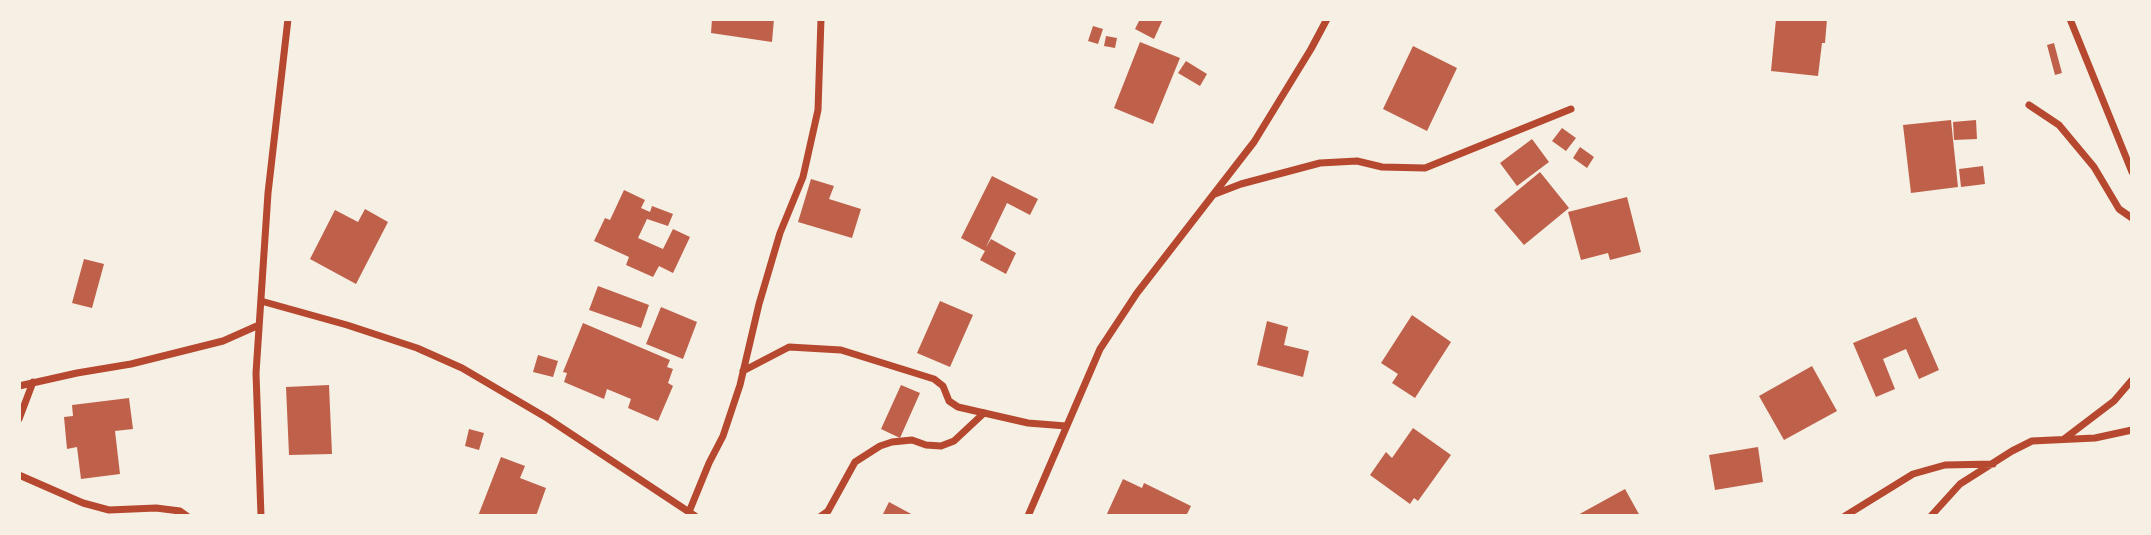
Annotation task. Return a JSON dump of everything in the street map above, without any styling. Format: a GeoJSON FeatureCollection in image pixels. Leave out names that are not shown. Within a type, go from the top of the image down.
{"type":"FeatureCollection","features":[{"type":"Feature","properties":{"kind":"street"},"geometry":{"type":"LineString","coordinates":[[261,516],[256,373],[268,193],[288,19]]}},
{"type":"Feature","properties":{"kind":"street"},"geometry":{"type":"LineString","coordinates":[[261,301],[370,332],[417,348],[462,368],[547,418],[692,514],[709,464],[723,436],[780,233],[803,177],[818,110],[821,19]]}},
{"type":"Feature","properties":{"kind":"street"},"geometry":{"type":"LineString","coordinates":[[1028,516],[1100,349],[1137,293],[1254,142],[1327,19]]}},
{"type":"Feature","properties":{"kind":"street"},"geometry":{"type":"LineString","coordinates":[[2070,19],[2132,172]]}},
{"type":"Feature","properties":{"kind":"street"},"geometry":{"type":"LineString","coordinates":[[2029,105],[2059,125],[2094,167],[2119,209],[2132,218]]}},
{"type":"Feature","properties":{"kind":"street"},"geometry":{"type":"LineString","coordinates":[[1214,194],[1320,163],[1357,160],[1382,167],[1425,168],[1571,108]]}},
{"type":"Feature","properties":{"kind":"street"},"geometry":{"type":"LineString","coordinates":[[19,386],[131,364],[223,341],[259,325]]}},
{"type":"Feature","properties":{"kind":"street"},"geometry":{"type":"LineString","coordinates":[[743,370],[789,347],[842,351],[934,379],[943,386],[949,401],[958,407],[1028,423],[1066,426]]}},
{"type":"Feature","properties":{"kind":"street"},"geometry":{"type":"LineString","coordinates":[[2064,439],[2113,401],[2132,380]]}},
{"type":"Feature","properties":{"kind":"street"},"geometry":{"type":"LineString","coordinates":[[19,419],[33,382]]}},
{"type":"Feature","properties":{"kind":"street"},"geometry":{"type":"LineString","coordinates":[[821,516],[828,511],[855,462],[880,446],[912,440],[941,446],[954,441],[984,413]]}},
{"type":"Feature","properties":{"kind":"street"},"geometry":{"type":"LineString","coordinates":[[1931,516],[1960,484],[2032,441],[2095,438],[2132,430]]}},
{"type":"Feature","properties":{"kind":"street"},"geometry":{"type":"LineString","coordinates":[[1845,516],[1913,474],[1945,465],[1993,464]]}},
{"type":"Feature","properties":{"kind":"street"},"geometry":{"type":"LineString","coordinates":[[19,475],[83,503],[109,510],[156,508],[180,512],[187,516]]}},
{"type":"Feature","properties":{"kind":"building"},"geometry":{"type":"Polygon","coordinates":[[[712,19],[774,19],[772,42],[711,33],[712,19]]]}},
{"type":"Feature","properties":{"kind":"building"},"geometry":{"type":"Polygon","coordinates":[[[1140,19],[1163,19],[1154,39],[1135,29],[1140,19]]]}},
{"type":"Feature","properties":{"kind":"building"},"geometry":{"type":"Polygon","coordinates":[[[1776,19],[1827,19],[1818,76],[1771,71],[1776,19]]]}},
{"type":"Feature","properties":{"kind":"building"},"geometry":{"type":"Polygon","coordinates":[[[1093,26],[1103,29],[1098,44],[1088,41],[1093,26]]]}},
{"type":"Feature","properties":{"kind":"building"},"geometry":{"type":"Polygon","coordinates":[[[1106,36],[1117,38],[1115,48],[1104,46],[1106,36]]]}},
{"type":"Feature","properties":{"kind":"building"},"geometry":{"type":"Polygon","coordinates":[[[1140,42],[1180,58],[1153,124],[1114,108],[1140,42]]]}},
{"type":"Feature","properties":{"kind":"building"},"geometry":{"type":"Polygon","coordinates":[[[2054,43],[2062,73],[2055,75],[2047,45],[2054,43]]]}},
{"type":"Feature","properties":{"kind":"building"},"geometry":{"type":"Polygon","coordinates":[[[1413,46],[1457,68],[1427,131],[1383,109],[1413,46]]]}},
{"type":"Feature","properties":{"kind":"building"},"geometry":{"type":"Polygon","coordinates":[[[1186,61],[1207,74],[1200,86],[1178,73],[1186,61]]]}},
{"type":"Feature","properties":{"kind":"building"},"geometry":{"type":"Polygon","coordinates":[[[1951,120],[1958,187],[1911,193],[1903,125],[1951,120]]]}},
{"type":"Feature","properties":{"kind":"building"},"geometry":{"type":"Polygon","coordinates":[[[1976,120],[1977,139],[1954,140],[1953,122],[1976,120]]]}},
{"type":"Feature","properties":{"kind":"building"},"geometry":{"type":"Polygon","coordinates":[[[1562,128],[1576,138],[1566,151],[1552,141],[1562,128]]]}},
{"type":"Feature","properties":{"kind":"building"},"geometry":{"type":"Polygon","coordinates":[[[1532,139],[1549,162],[1517,186],[1500,163],[1532,139]]]}},
{"type":"Feature","properties":{"kind":"building"},"geometry":{"type":"Polygon","coordinates":[[[1580,147],[1594,157],[1587,168],[1573,158],[1580,147]]]}},
{"type":"Feature","properties":{"kind":"building"},"geometry":{"type":"Polygon","coordinates":[[[1983,166],[1985,184],[1961,187],[1959,169],[1983,166]]]}},
{"type":"Feature","properties":{"kind":"building"},"geometry":{"type":"Polygon","coordinates":[[[1540,172],[1569,208],[1524,245],[1494,210],[1540,172]]]}},
{"type":"Feature","properties":{"kind":"building"},"geometry":{"type":"Polygon","coordinates":[[[992,176],[1038,199],[1030,215],[1007,203],[986,247],[991,239],[1016,253],[1006,274],[980,260],[985,251],[961,238],[992,176]]]}},
{"type":"Feature","properties":{"kind":"building"},"geometry":{"type":"Polygon","coordinates":[[[811,179],[834,186],[829,199],[861,209],[852,238],[798,222],[811,179]]]}},
{"type":"Feature","properties":{"kind":"building"},"geometry":{"type":"Polygon","coordinates":[[[624,190],[645,200],[641,208],[650,212],[652,206],[673,214],[668,226],[647,219],[638,238],[663,249],[673,229],[690,237],[673,273],[659,266],[653,277],[626,265],[629,257],[594,241],[605,218],[610,220],[624,190]]]}},
{"type":"Feature","properties":{"kind":"building"},"geometry":{"type":"Polygon","coordinates":[[[1627,197],[1641,252],[1610,260],[1608,253],[1581,260],[1568,212],[1627,197]]]}},
{"type":"Feature","properties":{"kind":"building"},"geometry":{"type":"Polygon","coordinates":[[[365,209],[388,222],[356,284],[310,259],[335,210],[358,222],[365,209]]]}},
{"type":"Feature","properties":{"kind":"building"},"geometry":{"type":"Polygon","coordinates":[[[84,259],[104,264],[92,308],[72,303],[84,259]]]}},
{"type":"Feature","properties":{"kind":"building"},"geometry":{"type":"Polygon","coordinates":[[[598,286],[649,305],[641,328],[589,310],[598,286]]]}},
{"type":"Feature","properties":{"kind":"building"},"geometry":{"type":"Polygon","coordinates":[[[940,301],[973,315],[950,367],[917,353],[940,301]]]}},
{"type":"Feature","properties":{"kind":"building"},"geometry":{"type":"Polygon","coordinates":[[[661,307],[697,322],[683,359],[646,344],[661,307]]]}},
{"type":"Feature","properties":{"kind":"building"},"geometry":{"type":"Polygon","coordinates":[[[1412,315],[1451,342],[1415,398],[1392,383],[1398,374],[1381,363],[1412,315]]]}},
{"type":"Feature","properties":{"kind":"building"},"geometry":{"type":"Polygon","coordinates":[[[1916,317],[1939,370],[1919,379],[1906,349],[1883,359],[1895,389],[1876,397],[1853,343],[1916,317]]]}},
{"type":"Feature","properties":{"kind":"building"},"geometry":{"type":"Polygon","coordinates":[[[1267,321],[1288,327],[1284,345],[1309,351],[1303,377],[1257,365],[1267,321]]]}},
{"type":"Feature","properties":{"kind":"building"},"geometry":{"type":"Polygon","coordinates":[[[583,323],[670,360],[667,367],[673,369],[668,383],[673,386],[658,421],[628,408],[631,399],[607,389],[604,399],[564,382],[567,373],[563,372],[583,323]]]}},
{"type":"Feature","properties":{"kind":"building"},"geometry":{"type":"Polygon","coordinates":[[[538,355],[558,361],[553,377],[533,372],[538,355]]]}},
{"type":"Feature","properties":{"kind":"building"},"geometry":{"type":"Polygon","coordinates":[[[1812,366],[1837,411],[1784,440],[1759,396],[1812,366]]]}},
{"type":"Feature","properties":{"kind":"building"},"geometry":{"type":"Polygon","coordinates":[[[329,385],[332,454],[289,455],[286,387],[329,385]]]}},
{"type":"Feature","properties":{"kind":"building"},"geometry":{"type":"Polygon","coordinates":[[[901,385],[920,393],[900,438],[881,429],[901,385]]]}},
{"type":"Feature","properties":{"kind":"building"},"geometry":{"type":"Polygon","coordinates":[[[129,398],[133,429],[115,431],[120,474],[81,479],[77,447],[67,449],[64,417],[73,416],[72,405],[129,398]]]}},
{"type":"Feature","properties":{"kind":"building"},"geometry":{"type":"Polygon","coordinates":[[[1413,428],[1451,455],[1418,501],[1414,498],[1410,504],[1370,475],[1386,452],[1392,458],[1413,428]]]}},
{"type":"Feature","properties":{"kind":"building"},"geometry":{"type":"Polygon","coordinates":[[[469,429],[484,433],[479,450],[465,446],[469,429]]]}},
{"type":"Feature","properties":{"kind":"building"},"geometry":{"type":"Polygon","coordinates":[[[1758,447],[1763,482],[1715,490],[1709,455],[1758,447]]]}},
{"type":"Feature","properties":{"kind":"building"},"geometry":{"type":"Polygon","coordinates":[[[501,457],[525,466],[520,478],[546,488],[536,516],[478,516],[501,457]]]}},
{"type":"Feature","properties":{"kind":"building"},"geometry":{"type":"Polygon","coordinates":[[[1123,479],[1142,488],[1144,483],[1191,506],[1186,516],[1106,516],[1123,479]]]}},
{"type":"Feature","properties":{"kind":"building"},"geometry":{"type":"Polygon","coordinates":[[[1625,489],[1640,516],[1576,516],[1625,489]]]}},
{"type":"Feature","properties":{"kind":"building"},"geometry":{"type":"Polygon","coordinates":[[[889,502],[915,516],[882,516],[889,502]]]}}]}
